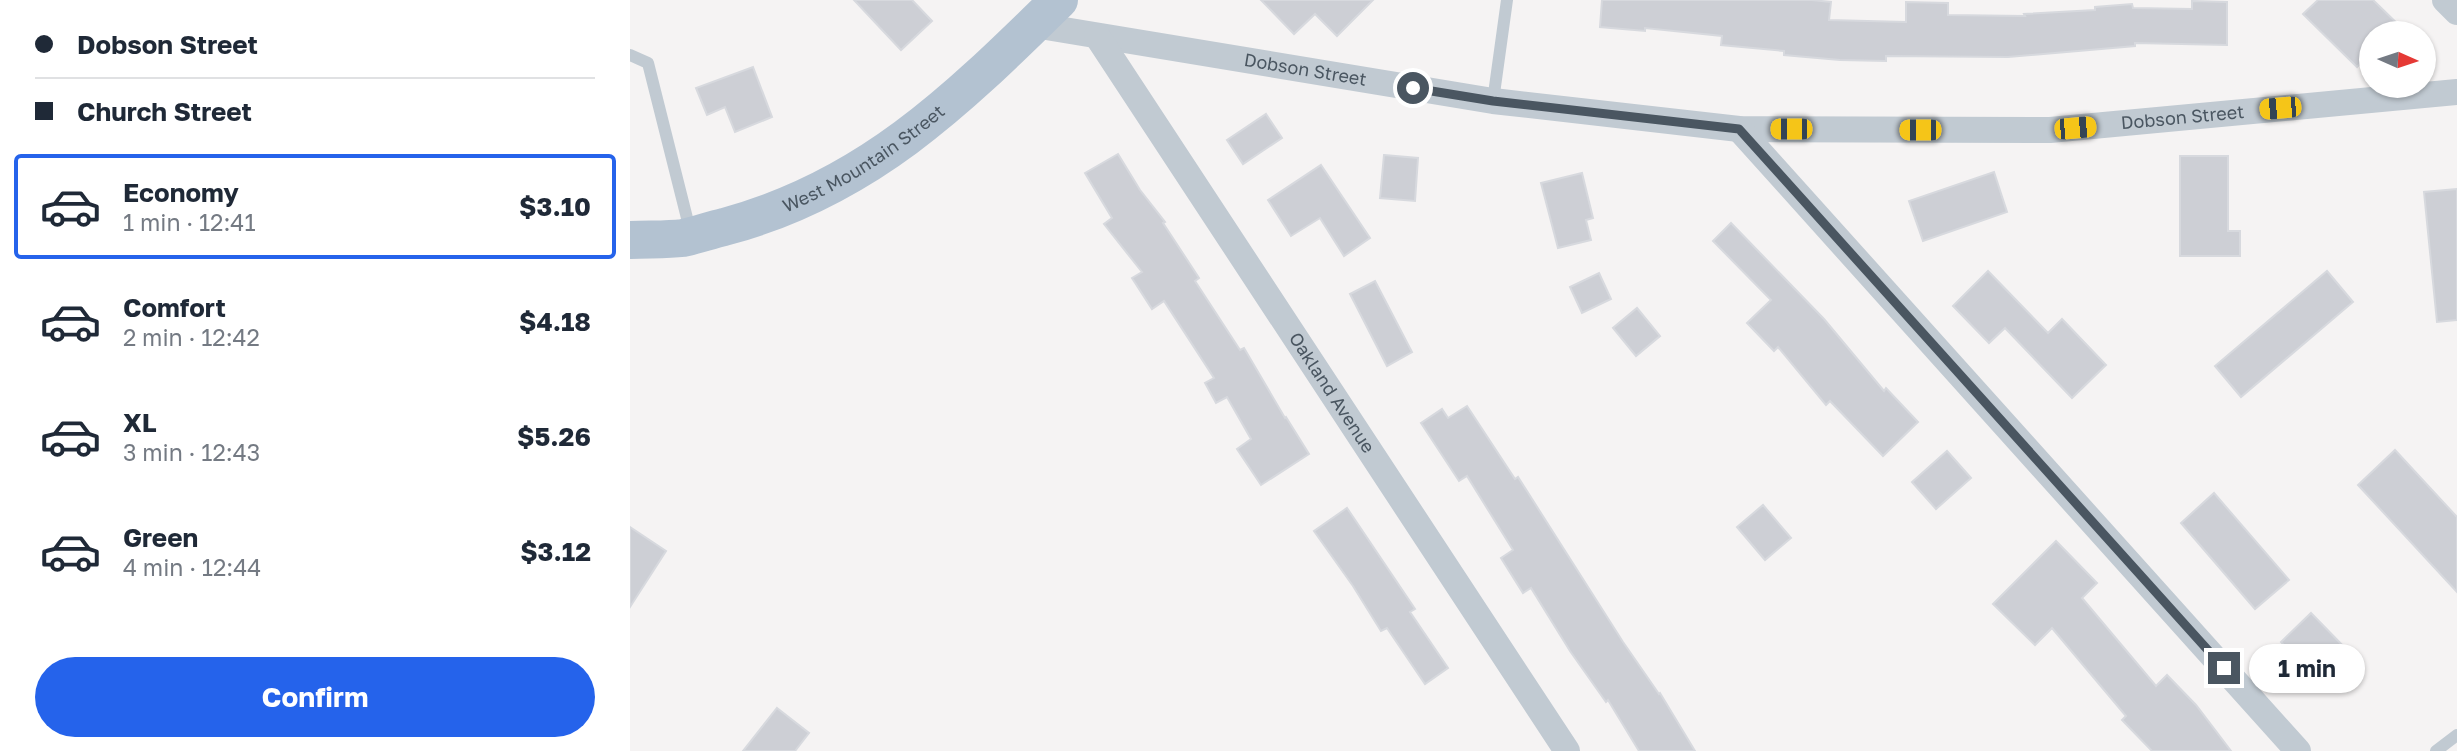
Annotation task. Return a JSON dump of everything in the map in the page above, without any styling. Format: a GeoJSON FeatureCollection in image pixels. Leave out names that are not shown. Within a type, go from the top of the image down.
{"type":"FeatureCollection","features":[{"type":"Feature","properties":{"kind":"main road","name":"West Mountain Street"},"geometry":{"type":"LineString","coordinates":[[630,240],[691,236],[757,218],[806,198],[876,160],[928,123],[1047,12]]}},
{"type":"Feature","properties":{"kind":"street"},"geometry":{"type":"LineString","coordinates":[[2445,0],[2457,12]]}},
{"type":"Feature","properties":{"kind":"street","name":"Dobson Street"},"geometry":{"type":"LineString","coordinates":[[1047,12],[1097,36],[1493,101],[1739,129],[2050,130],[2457,92]]}},
{"type":"Feature","properties":{"kind":"street","name":"Oakland Avenue"},"geometry":{"type":"LineString","coordinates":[[1097,36],[1567,751]]}},
{"type":"Feature","properties":{"kind":"street"},"geometry":{"type":"LineString","coordinates":[[1739,129],[2298,751]]}},
{"type":"Feature","properties":{"kind":"lane"},"geometry":{"type":"LineString","coordinates":[[1493,101],[1507,0]]}},
{"type":"Feature","properties":{"kind":"lane"},"geometry":{"type":"LineString","coordinates":[[630,55],[648,63],[691,236]]}},
{"type":"Feature","properties":{"kind":"lane"},"geometry":{"type":"LineString","coordinates":[[2436,751],[2457,735]]}},
{"type":"Feature","properties":{"kind":"building"},"geometry":{"type":"Polygon","coordinates":[[[854,0],[912,0],[932,21],[901,50],[854,0]]]}},
{"type":"Feature","properties":{"kind":"building"},"geometry":{"type":"Polygon","coordinates":[[[1261,0],[1373,0],[1337,36],[1315,14],[1294,34],[1261,0]]]}},
{"type":"Feature","properties":{"kind":"building"},"geometry":{"type":"Polygon","coordinates":[[[1602,0],[1812,0],[1831,2],[1829,20],[1906,22],[1906,2],[1948,3],[1948,15],[2025,16],[2024,14],[2095,10],[2095,7],[2132,4],[2133,8],[2192,9],[2192,1],[2227,2],[2227,45],[2135,43],[2135,46],[2008,57],[1886,56],[1886,61],[1840,60],[1721,45],[1722,36],[1645,28],[1645,31],[1600,27],[1602,0]]]}},
{"type":"Feature","properties":{"kind":"building"},"geometry":{"type":"Polygon","coordinates":[[[2318,0],[2373,0],[2395,21],[2359,21],[2357,67],[2303,14],[2318,0]]]}},
{"type":"Feature","properties":{"kind":"building"},"geometry":{"type":"Polygon","coordinates":[[[753,67],[772,117],[735,132],[725,107],[707,115],[696,88],[753,67]]]}},
{"type":"Feature","properties":{"kind":"building"},"geometry":{"type":"Polygon","coordinates":[[[1266,114],[1282,138],[1243,164],[1227,140],[1266,114]]]}},
{"type":"Feature","properties":{"kind":"building"},"geometry":{"type":"Polygon","coordinates":[[[1118,154],[1140,190],[1165,222],[1163,223],[1199,278],[1195,281],[1240,350],[1244,348],[1309,454],[1261,485],[1237,449],[1251,439],[1227,397],[1216,403],[1205,383],[1214,378],[1164,301],[1152,309],[1132,278],[1142,272],[1104,224],[1112,218],[1085,173],[1118,154]]]}},
{"type":"Feature","properties":{"kind":"building"},"geometry":{"type":"Polygon","coordinates":[[[1384,155],[1418,158],[1415,201],[1380,198],[1384,155]]]}},
{"type":"Feature","properties":{"kind":"building"},"geometry":{"type":"Polygon","coordinates":[[[2180,156],[2228,156],[2228,231],[2240,231],[2240,256],[2180,256],[2180,156]]]}},
{"type":"Feature","properties":{"kind":"building"},"geometry":{"type":"Polygon","coordinates":[[[1321,165],[1370,238],[1344,256],[1320,218],[1291,236],[1268,200],[1321,165]]]}},
{"type":"Feature","properties":{"kind":"building"},"geometry":{"type":"Polygon","coordinates":[[[1994,172],[2007,212],[1923,241],[1909,201],[1994,172]]]}},
{"type":"Feature","properties":{"kind":"building"},"geometry":{"type":"Polygon","coordinates":[[[1582,173],[1593,218],[1586,220],[1591,240],[1558,248],[1541,183],[1582,173]]]}},
{"type":"Feature","properties":{"kind":"building"},"geometry":{"type":"Polygon","coordinates":[[[2457,189],[2457,320],[2437,322],[2424,192],[2457,189]]]}},
{"type":"Feature","properties":{"kind":"building"},"geometry":{"type":"Polygon","coordinates":[[[1731,223],[1824,319],[1884,391],[1886,388],[1918,422],[1883,456],[1830,401],[1826,405],[1778,347],[1774,351],[1747,323],[1771,300],[1713,241],[1731,223]]]}},
{"type":"Feature","properties":{"kind":"building"},"geometry":{"type":"Polygon","coordinates":[[[1988,271],[2048,333],[2062,319],[2106,365],[2072,398],[2005,328],[1989,343],[1953,306],[1988,271]]]}},
{"type":"Feature","properties":{"kind":"building"},"geometry":{"type":"Polygon","coordinates":[[[2327,271],[2353,302],[2241,397],[2215,366],[2327,271]]]}},
{"type":"Feature","properties":{"kind":"building"},"geometry":{"type":"Polygon","coordinates":[[[1599,273],[1611,299],[1582,313],[1570,287],[1599,273]]]}},
{"type":"Feature","properties":{"kind":"building"},"geometry":{"type":"Polygon","coordinates":[[[1375,281],[1412,352],[1387,366],[1350,294],[1375,281]]]}},
{"type":"Feature","properties":{"kind":"building"},"geometry":{"type":"Polygon","coordinates":[[[1637,308],[1660,336],[1636,356],[1613,328],[1637,308]]]}},
{"type":"Feature","properties":{"kind":"building"},"geometry":{"type":"Polygon","coordinates":[[[1467,406],[1515,479],[1518,477],[1695,751],[1639,751],[1608,700],[1606,702],[1570,651],[1531,588],[1523,593],[1501,558],[1513,550],[1467,476],[1459,481],[1421,423],[1442,409],[1448,418],[1467,406]]]}},
{"type":"Feature","properties":{"kind":"building"},"geometry":{"type":"Polygon","coordinates":[[[2395,450],[2457,517],[2457,592],[2358,485],[2395,450]]]}},
{"type":"Feature","properties":{"kind":"building"},"geometry":{"type":"Polygon","coordinates":[[[1947,451],[1971,478],[1936,509],[1912,482],[1947,451]]]}},
{"type":"Feature","properties":{"kind":"building"},"geometry":{"type":"Polygon","coordinates":[[[2214,493],[2289,580],[2255,609],[2181,523],[2214,493]]]}},
{"type":"Feature","properties":{"kind":"building"},"geometry":{"type":"Polygon","coordinates":[[[1763,505],[1791,538],[1765,560],[1737,527],[1763,505]]]}},
{"type":"Feature","properties":{"kind":"building"},"geometry":{"type":"Polygon","coordinates":[[[1347,508],[1415,609],[1410,612],[1448,668],[1425,684],[1387,628],[1381,631],[1314,531],[1347,508]]]}},
{"type":"Feature","properties":{"kind":"building"},"geometry":{"type":"Polygon","coordinates":[[[630,527],[666,551],[630,607],[630,527]]]}},
{"type":"Feature","properties":{"kind":"building"},"geometry":{"type":"Polygon","coordinates":[[[2056,541],[2097,583],[2082,598],[2156,686],[2167,675],[2196,705],[2231,751],[2152,751],[2122,720],[2126,716],[2052,628],[2035,645],[1993,604],[2056,541]]]}},
{"type":"Feature","properties":{"kind":"building"},"geometry":{"type":"Polygon","coordinates":[[[2311,613],[2352,655],[2322,684],[2281,642],[2311,613]]]}},
{"type":"Feature","properties":{"kind":"building"},"geometry":{"type":"Polygon","coordinates":[[[777,708],[809,733],[795,751],[743,751],[777,708]]]}},
{"type":"Feature","properties":{"kind":"route"},"geometry":{"type":"LineString","coordinates":[[1413,88],[1493,101],[1739,129],[2224,668]]}}]}
